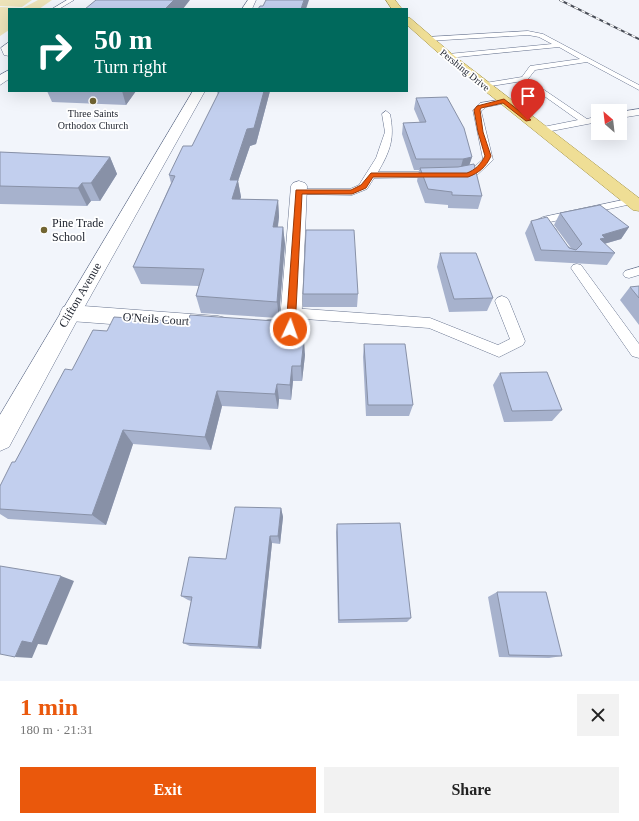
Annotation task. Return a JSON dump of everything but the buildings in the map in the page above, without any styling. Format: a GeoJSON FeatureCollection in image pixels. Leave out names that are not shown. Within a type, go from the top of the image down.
{"type":"FeatureCollection","features":[{"type":"Feature","properties":{"kind":"main road"},"geometry":{"type":"LineString","coordinates":[[390,0],[396,8]]}},
{"type":"Feature","properties":{"kind":"main road","name":"Pershing Drive"},"geometry":{"type":"LineString","coordinates":[[408,21],[448,56],[504,101],[636,204]]}},
{"type":"Feature","properties":{"kind":"main road"},"geometry":{"type":"LineString","coordinates":[[0,81],[8,74]]}},
{"type":"Feature","properties":{"kind":"main road","name":"Clifton Avenue"},"geometry":{"type":"LineString","coordinates":[[0,439],[70,313],[198,92]]}},
{"type":"Feature","properties":{"kind":"main road","name":"O'Neils Court"},"geometry":{"type":"LineString","coordinates":[[70,313],[290,329],[298,189]]}},
{"type":"Feature","properties":{"kind":"lane"},"geometry":{"type":"LineString","coordinates":[[56,8],[62,3],[71,0]]}},
{"type":"Feature","properties":{"kind":"lane"},"geometry":{"type":"LineString","coordinates":[[428,39],[528,33],[541,35],[639,88]]}},
{"type":"Feature","properties":{"kind":"lane"},"geometry":{"type":"LineString","coordinates":[[476,36],[494,52]]}},
{"type":"Feature","properties":{"kind":"lane"},"geometry":{"type":"LineString","coordinates":[[8,45],[4,48],[6,54],[8,54]]}},
{"type":"Feature","properties":{"kind":"lane"},"geometry":{"type":"LineString","coordinates":[[448,56],[561,45]]}},
{"type":"Feature","properties":{"kind":"lane"},"geometry":{"type":"LineString","coordinates":[[524,79],[532,68],[589,60]]}},
{"type":"Feature","properties":{"kind":"lane"},"geometry":{"type":"LineString","coordinates":[[485,85],[524,79],[586,122]]}},
{"type":"Feature","properties":{"kind":"lane"},"geometry":{"type":"LineString","coordinates":[[371,175],[460,175],[474,172],[485,164],[488,156],[481,132],[477,110],[483,105],[504,101]]}},
{"type":"Feature","properties":{"kind":"lane"},"geometry":{"type":"LineString","coordinates":[[627,114],[639,112]]}},
{"type":"Feature","properties":{"kind":"lane"},"geometry":{"type":"LineString","coordinates":[[298,189],[352,192],[363,186],[381,158],[389,132],[386,114]]}},
{"type":"Feature","properties":{"kind":"lane"},"geometry":{"type":"LineString","coordinates":[[541,130],[591,121]]}},
{"type":"Feature","properties":{"kind":"lane"},"geometry":{"type":"LineString","coordinates":[[556,238],[543,220],[636,204]]}},
{"type":"Feature","properties":{"kind":"lane"},"geometry":{"type":"LineString","coordinates":[[577,268],[637,352],[639,352]]}},
{"type":"Feature","properties":{"kind":"lane"},"geometry":{"type":"LineString","coordinates":[[291,313],[430,323],[498,351],[518,341],[502,301]]}},
{"type":"Feature","properties":{"kind":"shaded area"},"geometry":{"type":"Polygon","coordinates":[[[0,0],[32,0],[22,7],[0,6],[0,0]]]}},
{"type":"Feature","properties":{"kind":"shaded area"},"geometry":{"type":"Polygon","coordinates":[[[38,0],[52,0],[40,8],[23,8],[38,0]]]}},
{"type":"Feature","properties":{"kind":"shaded area"},"geometry":{"type":"Polygon","coordinates":[[[0,7],[23,8],[8,8],[8,31],[0,36],[0,7]]]}},
{"type":"Feature","properties":{"kind":"railway"},"geometry":{"type":"LineString","coordinates":[[560,0],[639,39]]}},
{"type":"Feature","properties":{"kind":"place","name":"Three Saints Orthodox Church"},"geometry":{"type":"Point","coordinates":[93,101]}},
{"type":"Feature","properties":{"kind":"place","name":"Pine Trade School"},"geometry":{"type":"Point","coordinates":[44,230]}},
{"type":"Feature","properties":{"kind":"route"},"geometry":{"type":"LineString","coordinates":[[290,329],[298,192],[352,192],[363,186],[371,175],[468,175],[485,164],[488,160],[477,110],[479,107],[488,103],[504,101],[528,120]]}}]}
